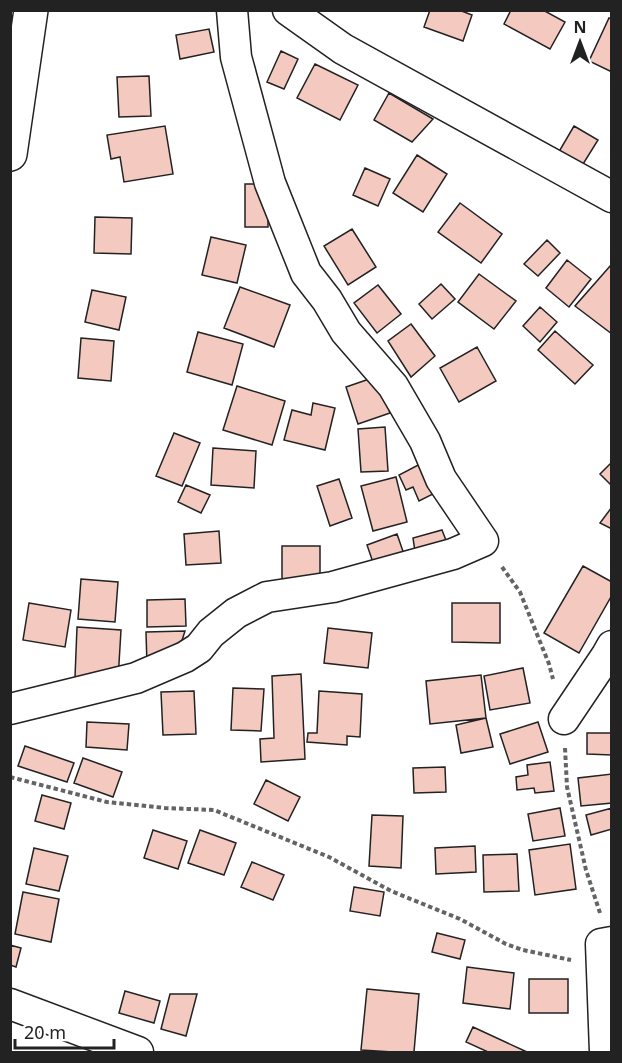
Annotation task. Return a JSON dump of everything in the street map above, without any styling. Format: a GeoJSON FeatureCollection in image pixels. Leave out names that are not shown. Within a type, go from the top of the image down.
{"type":"FeatureCollection","features":[{"type":"Feature","properties":{"kind":"main road"},"geometry":{"type":"LineString","coordinates":[[10,154],[31,10]]}},
{"type":"Feature","properties":{"kind":"street"},"geometry":{"type":"LineString","coordinates":[[10,709],[136,678],[185,657],[199,648],[211,633],[236,612],[267,597],[333,587],[453,554],[483,541],[441,479],[424,441],[393,386],[346,332],[327,300],[306,273],[270,183],[236,57],[232,10]]}},
{"type":"Feature","properties":{"kind":"street"},"geometry":{"type":"LineString","coordinates":[[288,10],[343,49],[612,197]]}},
{"type":"Feature","properties":{"kind":"street"},"geometry":{"type":"LineString","coordinates":[[564,719],[612,646]]}},
{"type":"Feature","properties":{"kind":"street"},"geometry":{"type":"LineString","coordinates":[[605,951],[605,1053]]}},
{"type":"Feature","properties":{"kind":"street"},"geometry":{"type":"LineString","coordinates":[[10,1004],[138,1053]]}},
{"type":"Feature","properties":{"kind":"path"},"geometry":{"type":"LineString","coordinates":[[10,777],[107,802],[214,810],[330,857],[391,891],[460,919],[506,944],[523,950],[605,951],[601,915],[586,870],[567,787],[564,719],[549,664],[520,592],[483,541]]}},
{"type":"Feature","properties":{"kind":"building"},"geometry":{"type":"Polygon","coordinates":[[[430,10],[459,10],[472,15],[463,41],[424,27],[430,10]]]}},
{"type":"Feature","properties":{"kind":"building"},"geometry":{"type":"Polygon","coordinates":[[[511,10],[543,10],[565,22],[550,49],[504,24],[511,10]]]}},
{"type":"Feature","properties":{"kind":"building"},"geometry":{"type":"Polygon","coordinates":[[[609,18],[612,19],[612,72],[589,61],[609,18]]]}},
{"type":"Feature","properties":{"kind":"building"},"geometry":{"type":"Polygon","coordinates":[[[209,29],[214,52],[180,59],[176,35],[209,29]]]}},
{"type":"Feature","properties":{"kind":"building"},"geometry":{"type":"Polygon","coordinates":[[[281,51],[298,59],[284,89],[267,82],[281,51]]]}},
{"type":"Feature","properties":{"kind":"building"},"geometry":{"type":"Polygon","coordinates":[[[315,64],[358,85],[340,120],[297,98],[315,64]]]}},
{"type":"Feature","properties":{"kind":"building"},"geometry":{"type":"Polygon","coordinates":[[[149,76],[151,116],[119,117],[117,77],[149,76]]]}},
{"type":"Feature","properties":{"kind":"building"},"geometry":{"type":"Polygon","coordinates":[[[389,93],[433,119],[412,142],[374,120],[389,93]]]}},
{"type":"Feature","properties":{"kind":"building"},"geometry":{"type":"Polygon","coordinates":[[[165,126],[173,174],[124,182],[120,157],[111,159],[107,135],[165,126]]]}},
{"type":"Feature","properties":{"kind":"building"},"geometry":{"type":"Polygon","coordinates":[[[574,126],[598,140],[580,169],[557,155],[574,126]]]}},
{"type":"Feature","properties":{"kind":"building"},"geometry":{"type":"Polygon","coordinates":[[[417,155],[447,174],[423,212],[393,193],[417,155]]]}},
{"type":"Feature","properties":{"kind":"building"},"geometry":{"type":"Polygon","coordinates":[[[365,168],[390,179],[378,206],[353,195],[365,168]]]}},
{"type":"Feature","properties":{"kind":"building"},"geometry":{"type":"Polygon","coordinates":[[[245,184],[268,184],[268,227],[245,227],[245,184]]]}},
{"type":"Feature","properties":{"kind":"building"},"geometry":{"type":"Polygon","coordinates":[[[460,203],[502,234],[481,263],[438,232],[460,203]]]}},
{"type":"Feature","properties":{"kind":"building"},"geometry":{"type":"Polygon","coordinates":[[[95,217],[132,218],[131,254],[94,253],[95,217]]]}},
{"type":"Feature","properties":{"kind":"building"},"geometry":{"type":"Polygon","coordinates":[[[352,229],[376,267],[348,285],[324,246],[352,229]]]}},
{"type":"Feature","properties":{"kind":"building"},"geometry":{"type":"Polygon","coordinates":[[[211,237],[246,245],[237,283],[202,275],[211,237]]]}},
{"type":"Feature","properties":{"kind":"building"},"geometry":{"type":"Polygon","coordinates":[[[547,240],[560,253],[538,276],[524,264],[547,240]]]}},
{"type":"Feature","properties":{"kind":"building"},"geometry":{"type":"Polygon","coordinates":[[[567,260],[591,279],[569,307],[546,288],[567,260]]]}},
{"type":"Feature","properties":{"kind":"building"},"geometry":{"type":"Polygon","coordinates":[[[612,265],[612,334],[575,306],[612,265]]]}},
{"type":"Feature","properties":{"kind":"building"},"geometry":{"type":"Polygon","coordinates":[[[479,274],[516,301],[494,329],[458,302],[479,274]]]}},
{"type":"Feature","properties":{"kind":"building"},"geometry":{"type":"Polygon","coordinates":[[[441,284],[455,299],[432,319],[419,304],[441,284]]]}},
{"type":"Feature","properties":{"kind":"building"},"geometry":{"type":"Polygon","coordinates":[[[378,285],[401,314],[377,333],[354,303],[378,285]]]}},
{"type":"Feature","properties":{"kind":"building"},"geometry":{"type":"Polygon","coordinates":[[[240,287],[290,305],[274,347],[224,328],[240,287]]]}},
{"type":"Feature","properties":{"kind":"building"},"geometry":{"type":"Polygon","coordinates":[[[92,290],[126,297],[119,330],[85,322],[92,290]]]}},
{"type":"Feature","properties":{"kind":"building"},"geometry":{"type":"Polygon","coordinates":[[[540,307],[557,322],[540,342],[523,326],[540,307]]]}},
{"type":"Feature","properties":{"kind":"building"},"geometry":{"type":"Polygon","coordinates":[[[411,324],[435,356],[411,377],[388,341],[411,324]]]}},
{"type":"Feature","properties":{"kind":"building"},"geometry":{"type":"Polygon","coordinates":[[[555,331],[593,365],[575,384],[538,350],[555,331]]]}},
{"type":"Feature","properties":{"kind":"building"},"geometry":{"type":"Polygon","coordinates":[[[198,332],[243,344],[232,385],[187,372],[198,332]]]}},
{"type":"Feature","properties":{"kind":"building"},"geometry":{"type":"Polygon","coordinates":[[[81,338],[114,341],[111,381],[78,378],[81,338]]]}},
{"type":"Feature","properties":{"kind":"building"},"geometry":{"type":"Polygon","coordinates":[[[477,347],[496,381],[459,402],[440,368],[477,347]]]}},
{"type":"Feature","properties":{"kind":"building"},"geometry":{"type":"Polygon","coordinates":[[[378,376],[390,413],[358,424],[346,387],[378,376]]]}},
{"type":"Feature","properties":{"kind":"building"},"geometry":{"type":"Polygon","coordinates":[[[237,386],[285,401],[272,445],[223,430],[237,386]]]}},
{"type":"Feature","properties":{"kind":"building"},"geometry":{"type":"Polygon","coordinates":[[[313,403],[335,408],[325,450],[284,440],[292,410],[311,415],[313,403]]]}},
{"type":"Feature","properties":{"kind":"building"},"geometry":{"type":"Polygon","coordinates":[[[385,427],[388,471],[361,472],[358,429],[385,427]]]}},
{"type":"Feature","properties":{"kind":"building"},"geometry":{"type":"Polygon","coordinates":[[[174,433],[200,443],[182,486],[156,476],[174,433]]]}},
{"type":"Feature","properties":{"kind":"building"},"geometry":{"type":"Polygon","coordinates":[[[213,448],[256,451],[254,488],[211,485],[213,448]]]}},
{"type":"Feature","properties":{"kind":"building"},"geometry":{"type":"Polygon","coordinates":[[[612,462],[612,486],[600,474],[612,462]]]}},
{"type":"Feature","properties":{"kind":"building"},"geometry":{"type":"Polygon","coordinates":[[[422,463],[437,492],[419,501],[413,487],[406,490],[399,475],[422,463]]]}},
{"type":"Feature","properties":{"kind":"building"},"geometry":{"type":"Polygon","coordinates":[[[396,477],[407,522],[373,531],[361,486],[396,477]]]}},
{"type":"Feature","properties":{"kind":"building"},"geometry":{"type":"Polygon","coordinates":[[[339,479],[352,518],[330,526],[317,486],[339,479]]]}},
{"type":"Feature","properties":{"kind":"building"},"geometry":{"type":"Polygon","coordinates":[[[186,485],[210,495],[201,513],[178,502],[186,485]]]}},
{"type":"Feature","properties":{"kind":"building"},"geometry":{"type":"Polygon","coordinates":[[[612,507],[612,529],[600,523],[612,507]]]}},
{"type":"Feature","properties":{"kind":"building"},"geometry":{"type":"Polygon","coordinates":[[[442,530],[449,548],[416,558],[413,538],[442,530]]]}},
{"type":"Feature","properties":{"kind":"building"},"geometry":{"type":"Polygon","coordinates":[[[219,531],[221,563],[186,565],[184,534],[219,531]]]}},
{"type":"Feature","properties":{"kind":"building"},"geometry":{"type":"Polygon","coordinates":[[[397,534],[406,560],[376,571],[367,545],[397,534]]]}},
{"type":"Feature","properties":{"kind":"building"},"geometry":{"type":"Polygon","coordinates":[[[282,546],[320,546],[320,584],[282,584],[282,546]]]}},
{"type":"Feature","properties":{"kind":"building"},"geometry":{"type":"Polygon","coordinates":[[[583,566],[612,582],[612,595],[579,653],[544,633],[583,566]]]}},
{"type":"Feature","properties":{"kind":"building"},"geometry":{"type":"Polygon","coordinates":[[[81,579],[118,582],[115,622],[78,619],[81,579]]]}},
{"type":"Feature","properties":{"kind":"building"},"geometry":{"type":"Polygon","coordinates":[[[185,599],[186,626],[147,627],[147,600],[185,599]]]}},
{"type":"Feature","properties":{"kind":"building"},"geometry":{"type":"Polygon","coordinates":[[[29,603],[71,610],[65,647],[23,640],[29,603]]]}},
{"type":"Feature","properties":{"kind":"building"},"geometry":{"type":"Polygon","coordinates":[[[452,603],[500,603],[500,643],[452,642],[452,603]]]}},
{"type":"Feature","properties":{"kind":"building"},"geometry":{"type":"Polygon","coordinates":[[[77,627],[121,630],[118,680],[75,677],[77,627]]]}},
{"type":"Feature","properties":{"kind":"building"},"geometry":{"type":"Polygon","coordinates":[[[328,628],[372,633],[368,668],[324,663],[328,628]]]}},
{"type":"Feature","properties":{"kind":"building"},"geometry":{"type":"Polygon","coordinates":[[[185,631],[178,653],[147,665],[146,632],[185,631]]]}},
{"type":"Feature","properties":{"kind":"building"},"geometry":{"type":"Polygon","coordinates":[[[523,668],[530,703],[490,710],[484,676],[523,668]]]}},
{"type":"Feature","properties":{"kind":"building"},"geometry":{"type":"Polygon","coordinates":[[[301,674],[305,759],[261,762],[260,739],[274,738],[272,676],[301,674]]]}},
{"type":"Feature","properties":{"kind":"building"},"geometry":{"type":"Polygon","coordinates":[[[481,675],[486,718],[430,724],[426,681],[481,675]]]}},
{"type":"Feature","properties":{"kind":"building"},"geometry":{"type":"Polygon","coordinates":[[[233,688],[264,689],[261,731],[231,730],[233,688]]]}},
{"type":"Feature","properties":{"kind":"building"},"geometry":{"type":"Polygon","coordinates":[[[194,691],[196,734],[163,735],[161,692],[194,691]]]}},
{"type":"Feature","properties":{"kind":"building"},"geometry":{"type":"Polygon","coordinates":[[[319,691],[362,694],[360,737],[347,736],[347,745],[307,742],[308,733],[317,733],[319,691]]]}},
{"type":"Feature","properties":{"kind":"building"},"geometry":{"type":"Polygon","coordinates":[[[486,718],[493,747],[461,753],[456,725],[486,718]]]}},
{"type":"Feature","properties":{"kind":"building"},"geometry":{"type":"Polygon","coordinates":[[[87,722],[129,724],[127,750],[86,747],[87,722]]]}},
{"type":"Feature","properties":{"kind":"building"},"geometry":{"type":"Polygon","coordinates":[[[538,722],[548,752],[510,764],[500,734],[538,722]]]}},
{"type":"Feature","properties":{"kind":"building"},"geometry":{"type":"Polygon","coordinates":[[[587,733],[612,733],[612,755],[587,754],[587,733]]]}},
{"type":"Feature","properties":{"kind":"building"},"geometry":{"type":"Polygon","coordinates":[[[25,746],[74,763],[67,782],[18,766],[25,746]]]}},
{"type":"Feature","properties":{"kind":"building"},"geometry":{"type":"Polygon","coordinates":[[[83,758],[122,772],[113,797],[74,783],[83,758]]]}},
{"type":"Feature","properties":{"kind":"building"},"geometry":{"type":"Polygon","coordinates":[[[550,762],[554,791],[535,793],[534,788],[517,790],[516,777],[528,775],[527,765],[550,762]]]}},
{"type":"Feature","properties":{"kind":"building"},"geometry":{"type":"Polygon","coordinates":[[[445,767],[446,792],[414,793],[413,768],[445,767]]]}},
{"type":"Feature","properties":{"kind":"building"},"geometry":{"type":"Polygon","coordinates":[[[612,774],[612,803],[581,806],[578,778],[612,774]]]}},
{"type":"Feature","properties":{"kind":"building"},"geometry":{"type":"Polygon","coordinates":[[[266,780],[300,797],[288,821],[254,804],[266,780]]]}},
{"type":"Feature","properties":{"kind":"building"},"geometry":{"type":"Polygon","coordinates":[[[42,795],[71,803],[64,829],[35,821],[42,795]]]}},
{"type":"Feature","properties":{"kind":"building"},"geometry":{"type":"Polygon","coordinates":[[[560,808],[565,836],[533,841],[528,814],[560,808]]]}},
{"type":"Feature","properties":{"kind":"building"},"geometry":{"type":"Polygon","coordinates":[[[612,808],[612,829],[591,835],[586,815],[612,808]]]}},
{"type":"Feature","properties":{"kind":"building"},"geometry":{"type":"Polygon","coordinates":[[[372,815],[403,816],[401,868],[369,866],[372,815]]]}},
{"type":"Feature","properties":{"kind":"building"},"geometry":{"type":"Polygon","coordinates":[[[153,830],[187,841],[178,869],[144,858],[153,830]]]}},
{"type":"Feature","properties":{"kind":"building"},"geometry":{"type":"Polygon","coordinates":[[[200,830],[236,843],[224,875],[188,863],[200,830]]]}},
{"type":"Feature","properties":{"kind":"building"},"geometry":{"type":"Polygon","coordinates":[[[570,844],[576,889],[535,895],[529,850],[570,844]]]}},
{"type":"Feature","properties":{"kind":"building"},"geometry":{"type":"Polygon","coordinates":[[[475,846],[476,872],[436,874],[435,848],[475,846]]]}},
{"type":"Feature","properties":{"kind":"building"},"geometry":{"type":"Polygon","coordinates":[[[34,848],[68,856],[59,891],[26,884],[34,848]]]}},
{"type":"Feature","properties":{"kind":"building"},"geometry":{"type":"Polygon","coordinates":[[[517,854],[519,891],[484,892],[483,855],[517,854]]]}},
{"type":"Feature","properties":{"kind":"building"},"geometry":{"type":"Polygon","coordinates":[[[252,862],[284,875],[273,900],[241,887],[252,862]]]}},
{"type":"Feature","properties":{"kind":"building"},"geometry":{"type":"Polygon","coordinates":[[[354,887],[384,892],[380,916],[350,911],[354,887]]]}},
{"type":"Feature","properties":{"kind":"building"},"geometry":{"type":"Polygon","coordinates":[[[23,892],[59,899],[51,942],[15,934],[23,892]]]}},
{"type":"Feature","properties":{"kind":"building"},"geometry":{"type":"Polygon","coordinates":[[[437,933],[465,940],[460,959],[432,952],[437,933]]]}},
{"type":"Feature","properties":{"kind":"building"},"geometry":{"type":"Polygon","coordinates":[[[10,945],[21,948],[16,967],[10,965],[10,945]]]}},
{"type":"Feature","properties":{"kind":"building"},"geometry":{"type":"Polygon","coordinates":[[[467,967],[514,973],[510,1009],[463,1003],[467,967]]]}},
{"type":"Feature","properties":{"kind":"building"},"geometry":{"type":"Polygon","coordinates":[[[529,979],[568,979],[568,1013],[529,1013],[529,979]]]}},
{"type":"Feature","properties":{"kind":"building"},"geometry":{"type":"Polygon","coordinates":[[[367,989],[419,994],[414,1052],[361,1050],[367,989]]]}},
{"type":"Feature","properties":{"kind":"building"},"geometry":{"type":"Polygon","coordinates":[[[125,991],[160,1001],[154,1023],[119,1013],[125,991]]]}},
{"type":"Feature","properties":{"kind":"building"},"geometry":{"type":"Polygon","coordinates":[[[170,994],[197,994],[186,1036],[161,1029],[170,994]]]}},
{"type":"Feature","properties":{"kind":"building"},"geometry":{"type":"Polygon","coordinates":[[[473,1027],[527,1052],[488,1052],[466,1042],[473,1027]]]}}]}
